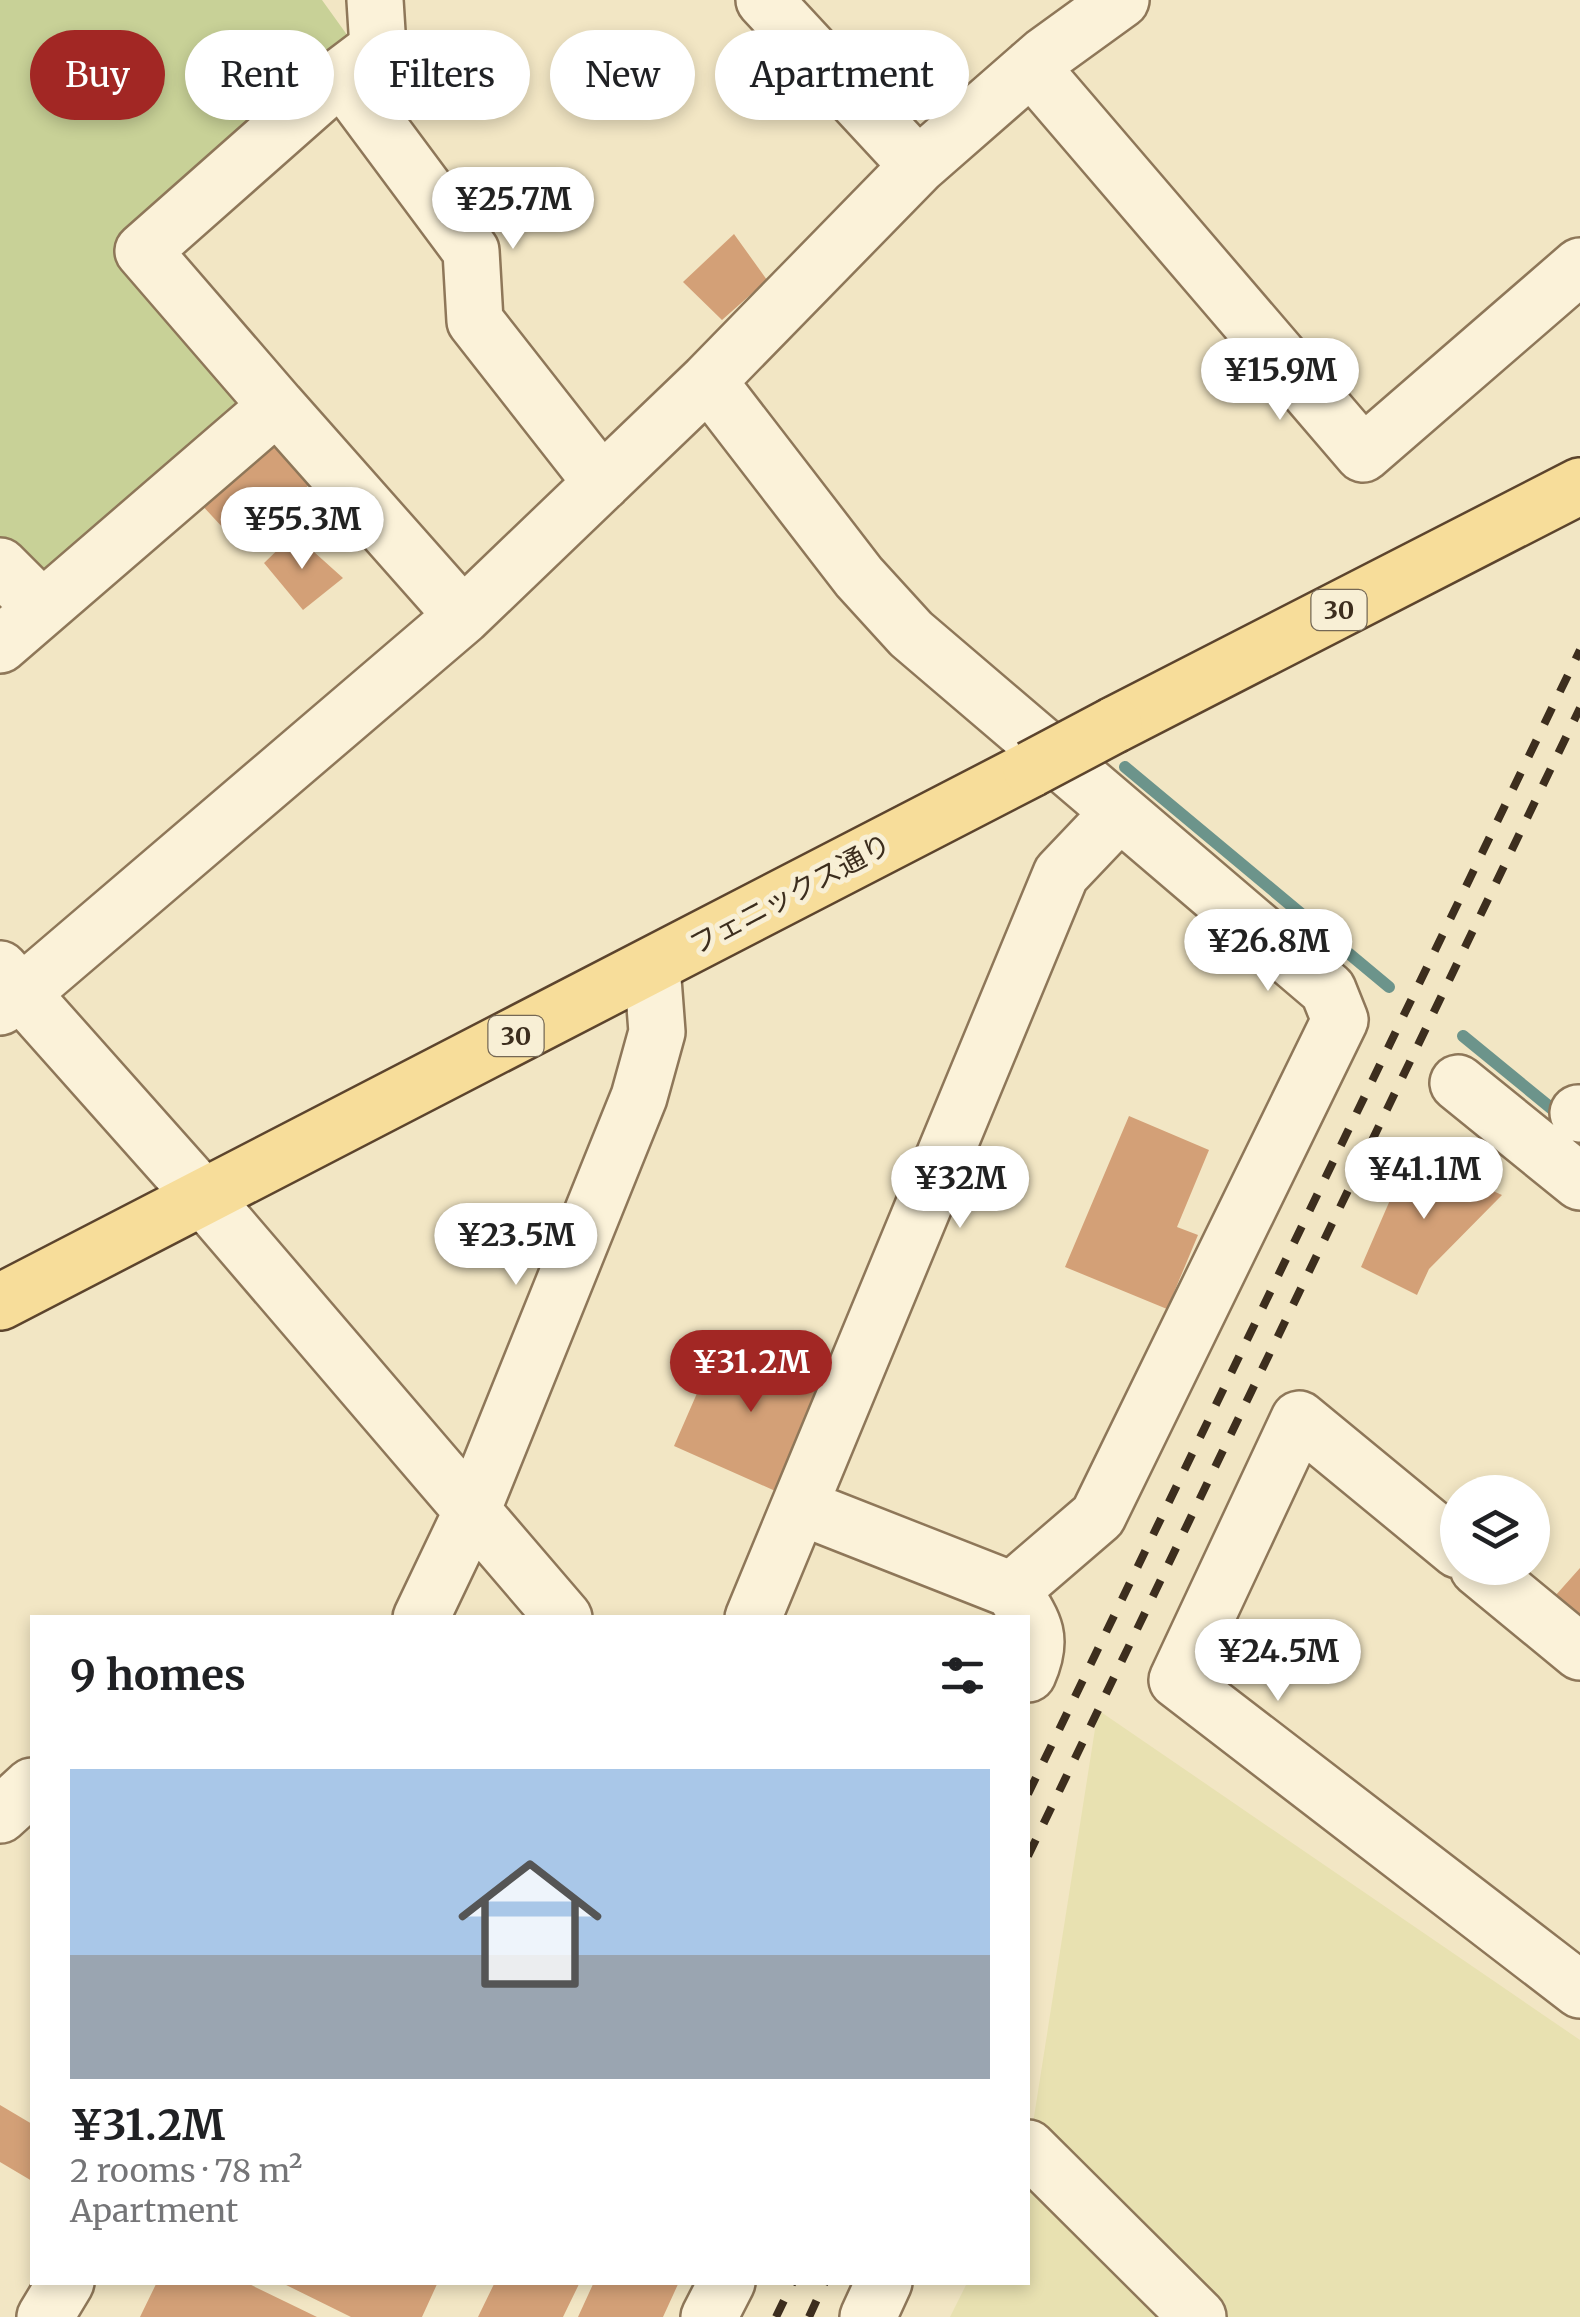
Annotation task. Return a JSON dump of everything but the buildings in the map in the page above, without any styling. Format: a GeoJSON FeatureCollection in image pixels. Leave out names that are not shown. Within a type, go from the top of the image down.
{"type":"FeatureCollection","features":[{"type":"Feature","properties":{"kind":"main road","name":"フェニックス通り"},"geometry":{"type":"LineString","coordinates":[[0,1302],[1572,490]]}},
{"type":"Feature","properties":{"kind":"street"},"geometry":{"type":"LineString","coordinates":[[375,0],[378,48],[142,251],[462,616]]}},
{"type":"Feature","properties":{"kind":"street"},"geometry":{"type":"LineString","coordinates":[[764,0],[918,166]]}},
{"type":"Feature","properties":{"kind":"street"},"geometry":{"type":"LineString","coordinates":[[561,1615],[203,1197],[8,989],[462,616],[708,381],[918,166],[1031,67],[1120,0]]}},
{"type":"Feature","properties":{"kind":"street"},"geometry":{"type":"LineString","coordinates":[[1031,67],[1364,454],[1580,266]]}},
{"type":"Feature","properties":{"kind":"street"},"geometry":{"type":"LineString","coordinates":[[341,76],[471,251],[475,321],[602,482]]}},
{"type":"Feature","properties":{"kind":"street"},"geometry":{"type":"LineString","coordinates":[[708,381],[859,578],[910,634],[1328,990],[1340,1020],[1098,1516],[1012,1590]]}},
{"type":"Feature","properties":{"kind":"street"},"geometry":{"type":"LineString","coordinates":[[0,645],[277,406]]}},
{"type":"Feature","properties":{"kind":"street"},"geometry":{"type":"LineString","coordinates":[[0,566],[41,607]]}},
{"type":"Feature","properties":{"kind":"street"},"geometry":{"type":"LineString","coordinates":[[754,1615],[1061,874],[1119,813]]}},
{"type":"Feature","properties":{"kind":"street"},"geometry":{"type":"LineString","coordinates":[[422,1615],[472,1511],[639,1097],[657,1032],[652,966]]}},
{"type":"Feature","properties":{"kind":"street"},"geometry":{"type":"LineString","coordinates":[[1458,1084],[1580,1182]]}},
{"type":"Feature","properties":{"kind":"street"},"geometry":{"type":"LineString","coordinates":[[1440,1535],[1299,1420],[1177,1680],[1580,1990]]}},
{"type":"Feature","properties":{"kind":"street"},"geometry":{"type":"LineString","coordinates":[[801,1507],[1012,1590],[1028,1615]]}},
{"type":"Feature","properties":{"kind":"street"},"geometry":{"type":"LineString","coordinates":[[1499,1585],[1580,1652]]}},
{"type":"Feature","properties":{"kind":"street"},"geometry":{"type":"LineString","coordinates":[[1030,1618],[1038,1652],[1030,1670]]}},
{"type":"Feature","properties":{"kind":"street"},"geometry":{"type":"LineString","coordinates":[[0,1814],[30,1788]]}},
{"type":"Feature","properties":{"kind":"street"},"geometry":{"type":"LineString","coordinates":[[0,1832],[30,1849]]}},
{"type":"Feature","properties":{"kind":"street"},"geometry":{"type":"LineString","coordinates":[[1030,2150],[1198,2317]]}},
{"type":"Feature","properties":{"kind":"street"},"geometry":{"type":"LineString","coordinates":[[46,2317],[64,2285]]}},
{"type":"Feature","properties":{"kind":"street"},"geometry":{"type":"LineString","coordinates":[[709,2317],[725,2285]]}},
{"type":"Feature","properties":{"kind":"street"},"geometry":{"type":"LineString","coordinates":[[868,2317],[883,2285]]}},
{"type":"Feature","properties":{"kind":"shaded area"},"geometry":{"type":"Polygon","coordinates":[[[1098,1710],[1580,2040],[1580,2317],[950,2317],[966,2285],[1030,2285],[1030,2142],[1098,1710]]]}},
{"type":"Feature","properties":{"kind":"green space"},"geometry":{"type":"Polygon","coordinates":[[[0,0],[322,0],[350,39],[334,55],[334,30],[185,30],[185,120],[271,120],[143,251],[277,406],[41,607],[0,566],[0,0]]]}},
{"type":"Feature","properties":{"kind":"waterway"},"geometry":{"type":"LineString","coordinates":[[1125,767],[1389,987]]}},
{"type":"Feature","properties":{"kind":"waterway"},"geometry":{"type":"LineString","coordinates":[[1463,1036],[1562,1117]]}},
{"type":"Feature","properties":{"kind":"railway"},"geometry":{"type":"LineString","coordinates":[[1030,1790],[1580,650]]}},
{"type":"Feature","properties":{"kind":"railway"},"geometry":{"type":"LineString","coordinates":[[1030,1852],[1580,708]]}},
{"type":"Feature","properties":{"kind":"railway"},"geometry":{"type":"LineString","coordinates":[[776,2317],[792,2285]]}},
{"type":"Feature","properties":{"kind":"railway"},"geometry":{"type":"LineString","coordinates":[[809,2317],[824,2285]]}}]}
